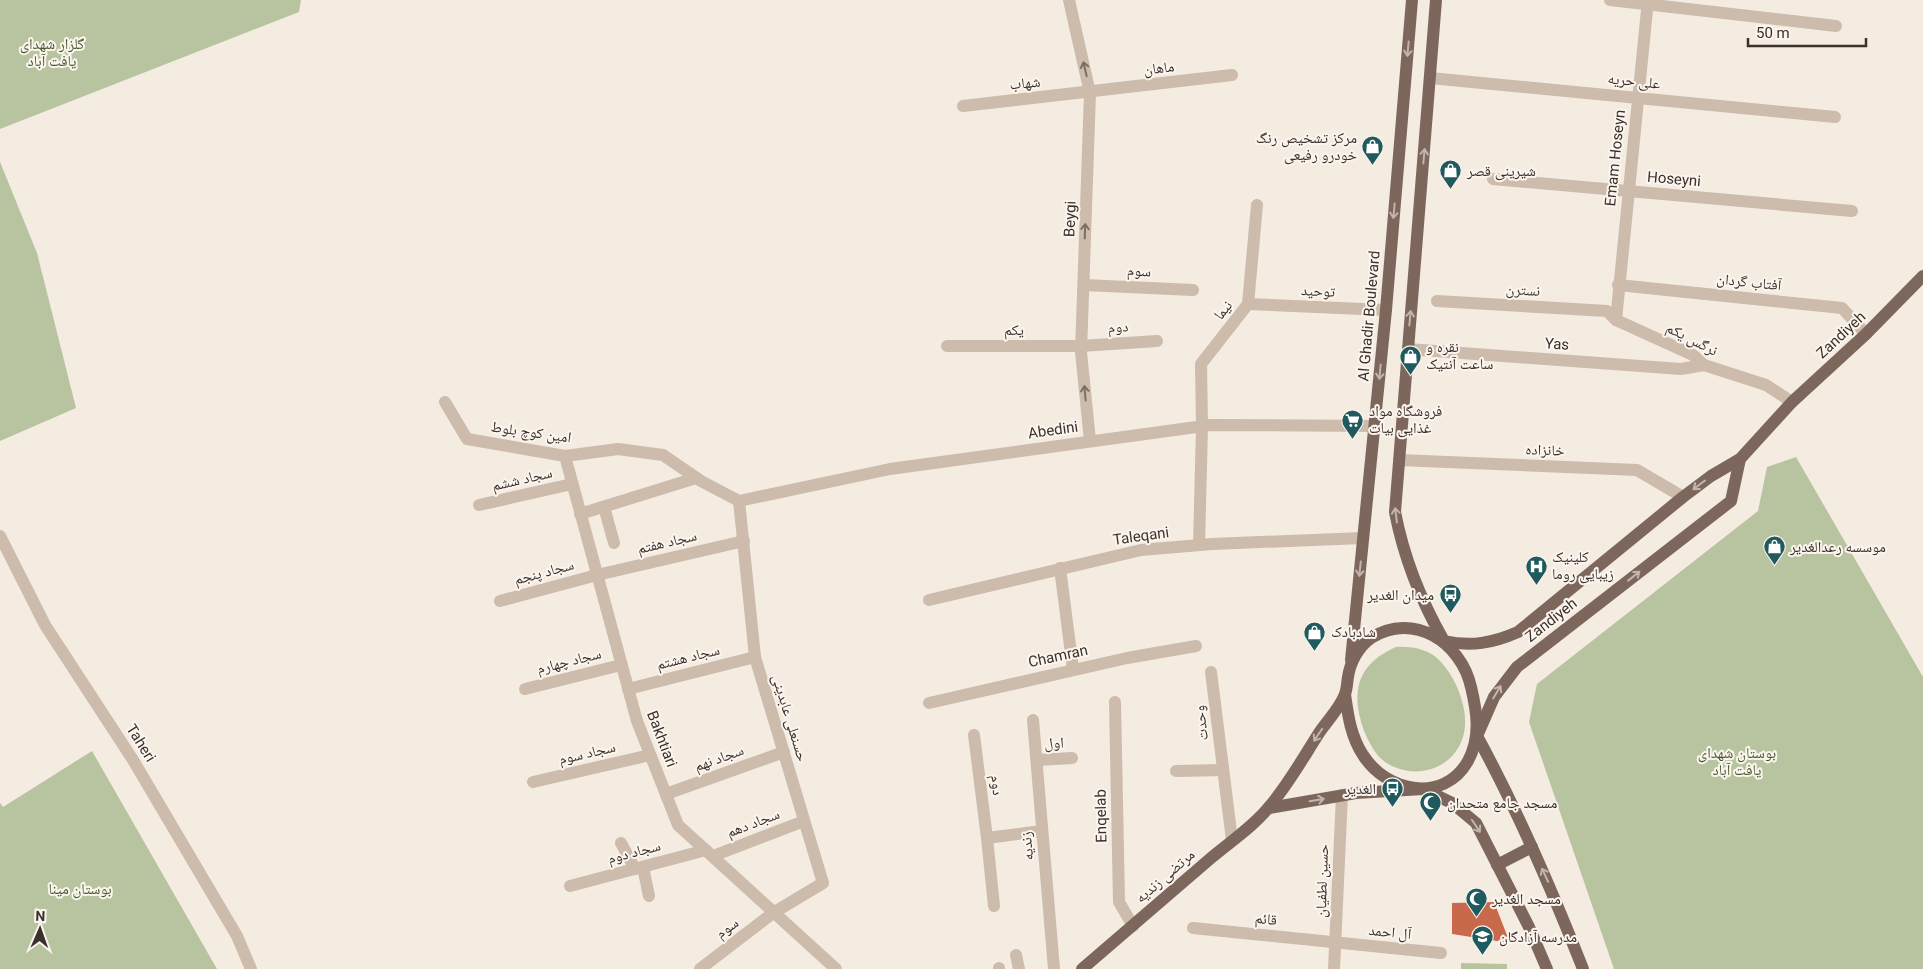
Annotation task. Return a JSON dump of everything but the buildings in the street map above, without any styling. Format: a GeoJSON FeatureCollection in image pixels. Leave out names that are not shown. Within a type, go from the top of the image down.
{"type":"FeatureCollection","features":[{"type":"Feature","properties":{"kind":"main road","name":"Al Ghadir Boulevard"},"geometry":{"type":"LineString","coordinates":[[1351,664],[1386,310],[1412,0]]}},
{"type":"Feature","properties":{"kind":"main road"},"geometry":{"type":"LineString","coordinates":[[1269,808],[1342,795],[1423,789],[1444,784],[1460,772],[1468,761],[1477,736],[1476,709],[1468,677],[1461,661],[1444,642],[1414,583],[1402,549],[1395,512],[1436,0]]}},
{"type":"Feature","properties":{"kind":"main road","name":"Zandiyeh"},"geometry":{"type":"LineString","coordinates":[[1444,642],[1461,645],[1480,644],[1498,640],[1518,632],[1683,497],[1711,476],[1740,460],[1792,402],[1866,334],[1923,276]]}},
{"type":"Feature","properties":{"kind":"main road","name":"Zandiyeh"},"geometry":{"type":"LineString","coordinates":[[1477,736],[1494,697],[1517,667],[1731,501],[1740,460]]}},
{"type":"Feature","properties":{"kind":"main road"},"geometry":{"type":"LineString","coordinates":[[1444,642],[1412,627],[1391,629],[1366,642],[1351,664],[1345,694],[1354,739],[1371,767],[1382,778],[1393,783],[1423,789],[1452,803],[1476,823],[1529,927],[1547,969]]}},
{"type":"Feature","properties":{"kind":"main road","name":"مرتضی زندیه"},"geometry":{"type":"LineString","coordinates":[[1082,969],[1269,808],[1345,694]]}},
{"type":"Feature","properties":{"kind":"main road"},"geometry":{"type":"LineString","coordinates":[[1477,736],[1496,770],[1532,847],[1583,969]]}},
{"type":"Feature","properties":{"kind":"main road"},"geometry":{"type":"LineString","coordinates":[[1497,866],[1532,847]]}},
{"type":"Feature","properties":{"kind":"street","name":"Beygi"},"geometry":{"type":"LineString","coordinates":[[1070,0],[1090,93],[1082,346],[1090,441]]}},
{"type":"Feature","properties":{"kind":"street"},"geometry":{"type":"LineString","coordinates":[[1610,0],[1648,2],[1836,26]]}},
{"type":"Feature","properties":{"kind":"street","name":"Emam Hoseyn"},"geometry":{"type":"LineString","coordinates":[[1612,316],[1618,285],[1648,2]]}},
{"type":"Feature","properties":{"kind":"street","name":"ماهان"},"geometry":{"type":"LineString","coordinates":[[1090,93],[1232,75]]}},
{"type":"Feature","properties":{"kind":"street","name":"علی حریه"},"geometry":{"type":"LineString","coordinates":[[1430,78],[1835,117]]}},
{"type":"Feature","properties":{"kind":"street","name":"شهاب"},"geometry":{"type":"LineString","coordinates":[[963,106],[1090,93]]}},
{"type":"Feature","properties":{"kind":"street","name":"Hoseyni"},"geometry":{"type":"LineString","coordinates":[[1493,179],[1852,211]]}},
{"type":"Feature","properties":{"kind":"street","name":"نیما"},"geometry":{"type":"LineString","coordinates":[[1198,545],[1202,427],[1201,364],[1248,304],[1257,205]]}},
{"type":"Feature","properties":{"kind":"street","name":"سوم"},"geometry":{"type":"LineString","coordinates":[[1084,285],[1193,290]]}},
{"type":"Feature","properties":{"kind":"street","name":"آفتاب گردان"},"geometry":{"type":"LineString","coordinates":[[1618,285],[1842,308],[1866,334]]}},
{"type":"Feature","properties":{"kind":"street","name":"نسترن"},"geometry":{"type":"LineString","coordinates":[[1437,301],[1612,316]]}},
{"type":"Feature","properties":{"kind":"street","name":"توحید"},"geometry":{"type":"LineString","coordinates":[[1248,304],[1386,310]]}},
{"type":"Feature","properties":{"kind":"street","name":"نرگس یکم"},"geometry":{"type":"LineString","coordinates":[[1612,316],[1693,356],[1704,365],[1766,385],[1792,402]]}},
{"type":"Feature","properties":{"kind":"street","name":"دوم"},"geometry":{"type":"LineString","coordinates":[[1082,346],[1157,341]]}},
{"type":"Feature","properties":{"kind":"street","name":"یکم"},"geometry":{"type":"LineString","coordinates":[[947,346],[1082,346]]}},
{"type":"Feature","properties":{"kind":"street","name":"Yas"},"geometry":{"type":"LineString","coordinates":[[1408,349],[1681,369],[1704,365]]}},
{"type":"Feature","properties":{"kind":"street","name":"امین کوچ بلوط"},"geometry":{"type":"LineString","coordinates":[[446,402],[467,439],[565,456],[618,449],[663,455],[696,478],[739,501]]}},
{"type":"Feature","properties":{"kind":"street","name":"Abedini"},"geometry":{"type":"LineString","coordinates":[[739,501],[890,469],[1202,427],[1375,426]]}},
{"type":"Feature","properties":{"kind":"street","name":"Bakhtiari"},"geometry":{"type":"LineString","coordinates":[[565,456],[636,721],[678,825],[828,966]]}},
{"type":"Feature","properties":{"kind":"street","name":"خانزاده"},"geometry":{"type":"LineString","coordinates":[[1399,460],[1637,470],[1683,497]]}},
{"type":"Feature","properties":{"kind":"street"},"geometry":{"type":"LineString","coordinates":[[580,514],[696,478]]}},
{"type":"Feature","properties":{"kind":"street","name":"سجاد ششم"},"geometry":{"type":"LineString","coordinates":[[478,505],[572,484]]}},
{"type":"Feature","properties":{"kind":"street","name":"حسنعلی عابدینی"},"geometry":{"type":"LineString","coordinates":[[739,501],[755,657],[823,883],[773,913]]}},
{"type":"Feature","properties":{"kind":"street"},"geometry":{"type":"LineString","coordinates":[[604,507],[614,543]]}},
{"type":"Feature","properties":{"kind":"street","name":"Taheri"},"geometry":{"type":"LineString","coordinates":[[0,536],[45,625],[133,760],[237,936],[251,969]]}},
{"type":"Feature","properties":{"kind":"street","name":"Taleqani"},"geometry":{"type":"LineString","coordinates":[[929,600],[1141,550],[1198,545],[1363,538]]}},
{"type":"Feature","properties":{"kind":"street","name":"سجاد هفتم"},"geometry":{"type":"LineString","coordinates":[[597,575],[744,540]]}},
{"type":"Feature","properties":{"kind":"street"},"geometry":{"type":"LineString","coordinates":[[1060,568],[1073,670]]}},
{"type":"Feature","properties":{"kind":"street","name":"سجاد پنجم"},"geometry":{"type":"LineString","coordinates":[[500,602],[597,575]]}},
{"type":"Feature","properties":{"kind":"street","name":"Chamran"},"geometry":{"type":"LineString","coordinates":[[929,703],[1127,658],[1196,646]]}},
{"type":"Feature","properties":{"kind":"street","name":"سجاد هشتم"},"geometry":{"type":"LineString","coordinates":[[628,689],[755,657]]}},
{"type":"Feature","properties":{"kind":"street","name":"سجاد چهارم"},"geometry":{"type":"LineString","coordinates":[[525,689],[621,665]]}},
{"type":"Feature","properties":{"kind":"street","name":"وحدت"},"geometry":{"type":"LineString","coordinates":[[1211,672],[1232,840]]}},
{"type":"Feature","properties":{"kind":"street","name":"Enqelab"},"geometry":{"type":"LineString","coordinates":[[1115,702],[1119,902],[1133,926]]}},
{"type":"Feature","properties":{"kind":"street","name":"زندیه"},"geometry":{"type":"LineString","coordinates":[[1033,720],[1054,969]]}},
{"type":"Feature","properties":{"kind":"street","name":"دوم"},"geometry":{"type":"LineString","coordinates":[[974,736],[994,906]]}},
{"type":"Feature","properties":{"kind":"street","name":"سجاد نهم"},"geometry":{"type":"LineString","coordinates":[[666,794],[784,752]]}},
{"type":"Feature","properties":{"kind":"street","name":"سجاد سوم"},"geometry":{"type":"LineString","coordinates":[[533,782],[650,755]]}},
{"type":"Feature","properties":{"kind":"street","name":"اول"},"geometry":{"type":"LineString","coordinates":[[1036,760],[1072,758]]}},
{"type":"Feature","properties":{"kind":"street"},"geometry":{"type":"LineString","coordinates":[[1176,771],[1223,770]]}},
{"type":"Feature","properties":{"kind":"street","name":"حسین لطفیان"},"geometry":{"type":"LineString","coordinates":[[1334,969],[1342,795]]}},
{"type":"Feature","properties":{"kind":"street","name":"سجاد دهم"},"geometry":{"type":"LineString","coordinates":[[709,853],[804,821]]}},
{"type":"Feature","properties":{"kind":"street"},"geometry":{"type":"LineString","coordinates":[[987,838],[1042,830]]}},
{"type":"Feature","properties":{"kind":"street"},"geometry":{"type":"LineString","coordinates":[[621,844],[638,868],[648,896]]}},
{"type":"Feature","properties":{"kind":"street","name":"سجاد دوم"},"geometry":{"type":"LineString","coordinates":[[570,886],[638,868],[709,853]]}},
{"type":"Feature","properties":{"kind":"street","name":"سوم"},"geometry":{"type":"LineString","coordinates":[[700,969],[773,913]]}},
{"type":"Feature","properties":{"kind":"street","name":"قائم"},"geometry":{"type":"LineString","coordinates":[[1193,928],[1336,942]]}},
{"type":"Feature","properties":{"kind":"street","name":"آل احمد"},"geometry":{"type":"LineString","coordinates":[[1336,942],[1441,953]]}},
{"type":"Feature","properties":{"kind":"street"},"geometry":{"type":"LineString","coordinates":[[1016,955],[1019,969]]}},
{"type":"Feature","properties":{"kind":"green space","name":"گلزار شهدای یافت آباد"},"geometry":{"type":"Polygon","coordinates":[[[0,0],[301,0],[299,12],[0,129],[0,0]]]}},
{"type":"Feature","properties":{"kind":"green space"},"geometry":{"type":"Polygon","coordinates":[[[0,162],[37,253],[76,408],[0,441],[0,162]]]}},
{"type":"Feature","properties":{"kind":"green space","name":"بوستان شهدای یافت آباد"},"geometry":{"type":"Polygon","coordinates":[[[1796,457],[1923,677],[1923,969],[1614,969],[1529,722],[1537,684],[1758,511],[1767,467],[1796,457]]]}},
{"type":"Feature","properties":{"kind":"green space"},"geometry":{"type":"Polygon","coordinates":[[[1396,647],[1419,649],[1435,656],[1451,675],[1460,694],[1465,714],[1465,724],[1460,745],[1452,756],[1433,769],[1409,771],[1385,762],[1375,752],[1364,731],[1358,704],[1360,681],[1365,671],[1373,662],[1396,647]]]}},
{"type":"Feature","properties":{"kind":"green space","name":"بوستان مینا"},"geometry":{"type":"Polygon","coordinates":[[[92,751],[217,969],[0,969],[0,803],[3,807],[92,751]]]}},
{"type":"Feature","properties":{"kind":"green space"},"geometry":{"type":"Polygon","coordinates":[[[1461,963],[1507,964],[1507,969],[1461,969],[1461,963]]]}},
{"type":"Feature","properties":{"kind":"place","name":"مرکز تشخیص رنگ خودرو رفیعی"},"geometry":{"type":"Point","coordinates":[1373,166]}},
{"type":"Feature","properties":{"kind":"place","name":"شیرینی قصر"},"geometry":{"type":"Point","coordinates":[1451,190]}},
{"type":"Feature","properties":{"kind":"place","name":"نقره و ساعت آنتیک"},"geometry":{"type":"Point","coordinates":[1410,375]}},
{"type":"Feature","properties":{"kind":"place","name":"فروشگاه مواد غذایی بیات"},"geometry":{"type":"Point","coordinates":[1353,439]}},
{"type":"Feature","properties":{"kind":"place","name":"موسسه رعدالغدیر"},"geometry":{"type":"Point","coordinates":[1774,566]}},
{"type":"Feature","properties":{"kind":"place","name":"کلینیک زیبایی روما"},"geometry":{"type":"Point","coordinates":[1536,585]}},
{"type":"Feature","properties":{"kind":"place","name":"میدان الغدیر"},"geometry":{"type":"Point","coordinates":[1450,614]}},
{"type":"Feature","properties":{"kind":"place","name":"شادبادک"},"geometry":{"type":"Point","coordinates":[1315,651]}},
{"type":"Feature","properties":{"kind":"place","name":"الغدیر"},"geometry":{"type":"Point","coordinates":[1392,808]}},
{"type":"Feature","properties":{"kind":"place","name":"مسجد جامع متحدان"},"geometry":{"type":"Point","coordinates":[1431,822]}},
{"type":"Feature","properties":{"kind":"place","name":"مسجد الغدیر"},"geometry":{"type":"Point","coordinates":[1476,918]}},
{"type":"Feature","properties":{"kind":"place","name":"مدرسه آزادگان"},"geometry":{"type":"Point","coordinates":[1483,956]}}]}
